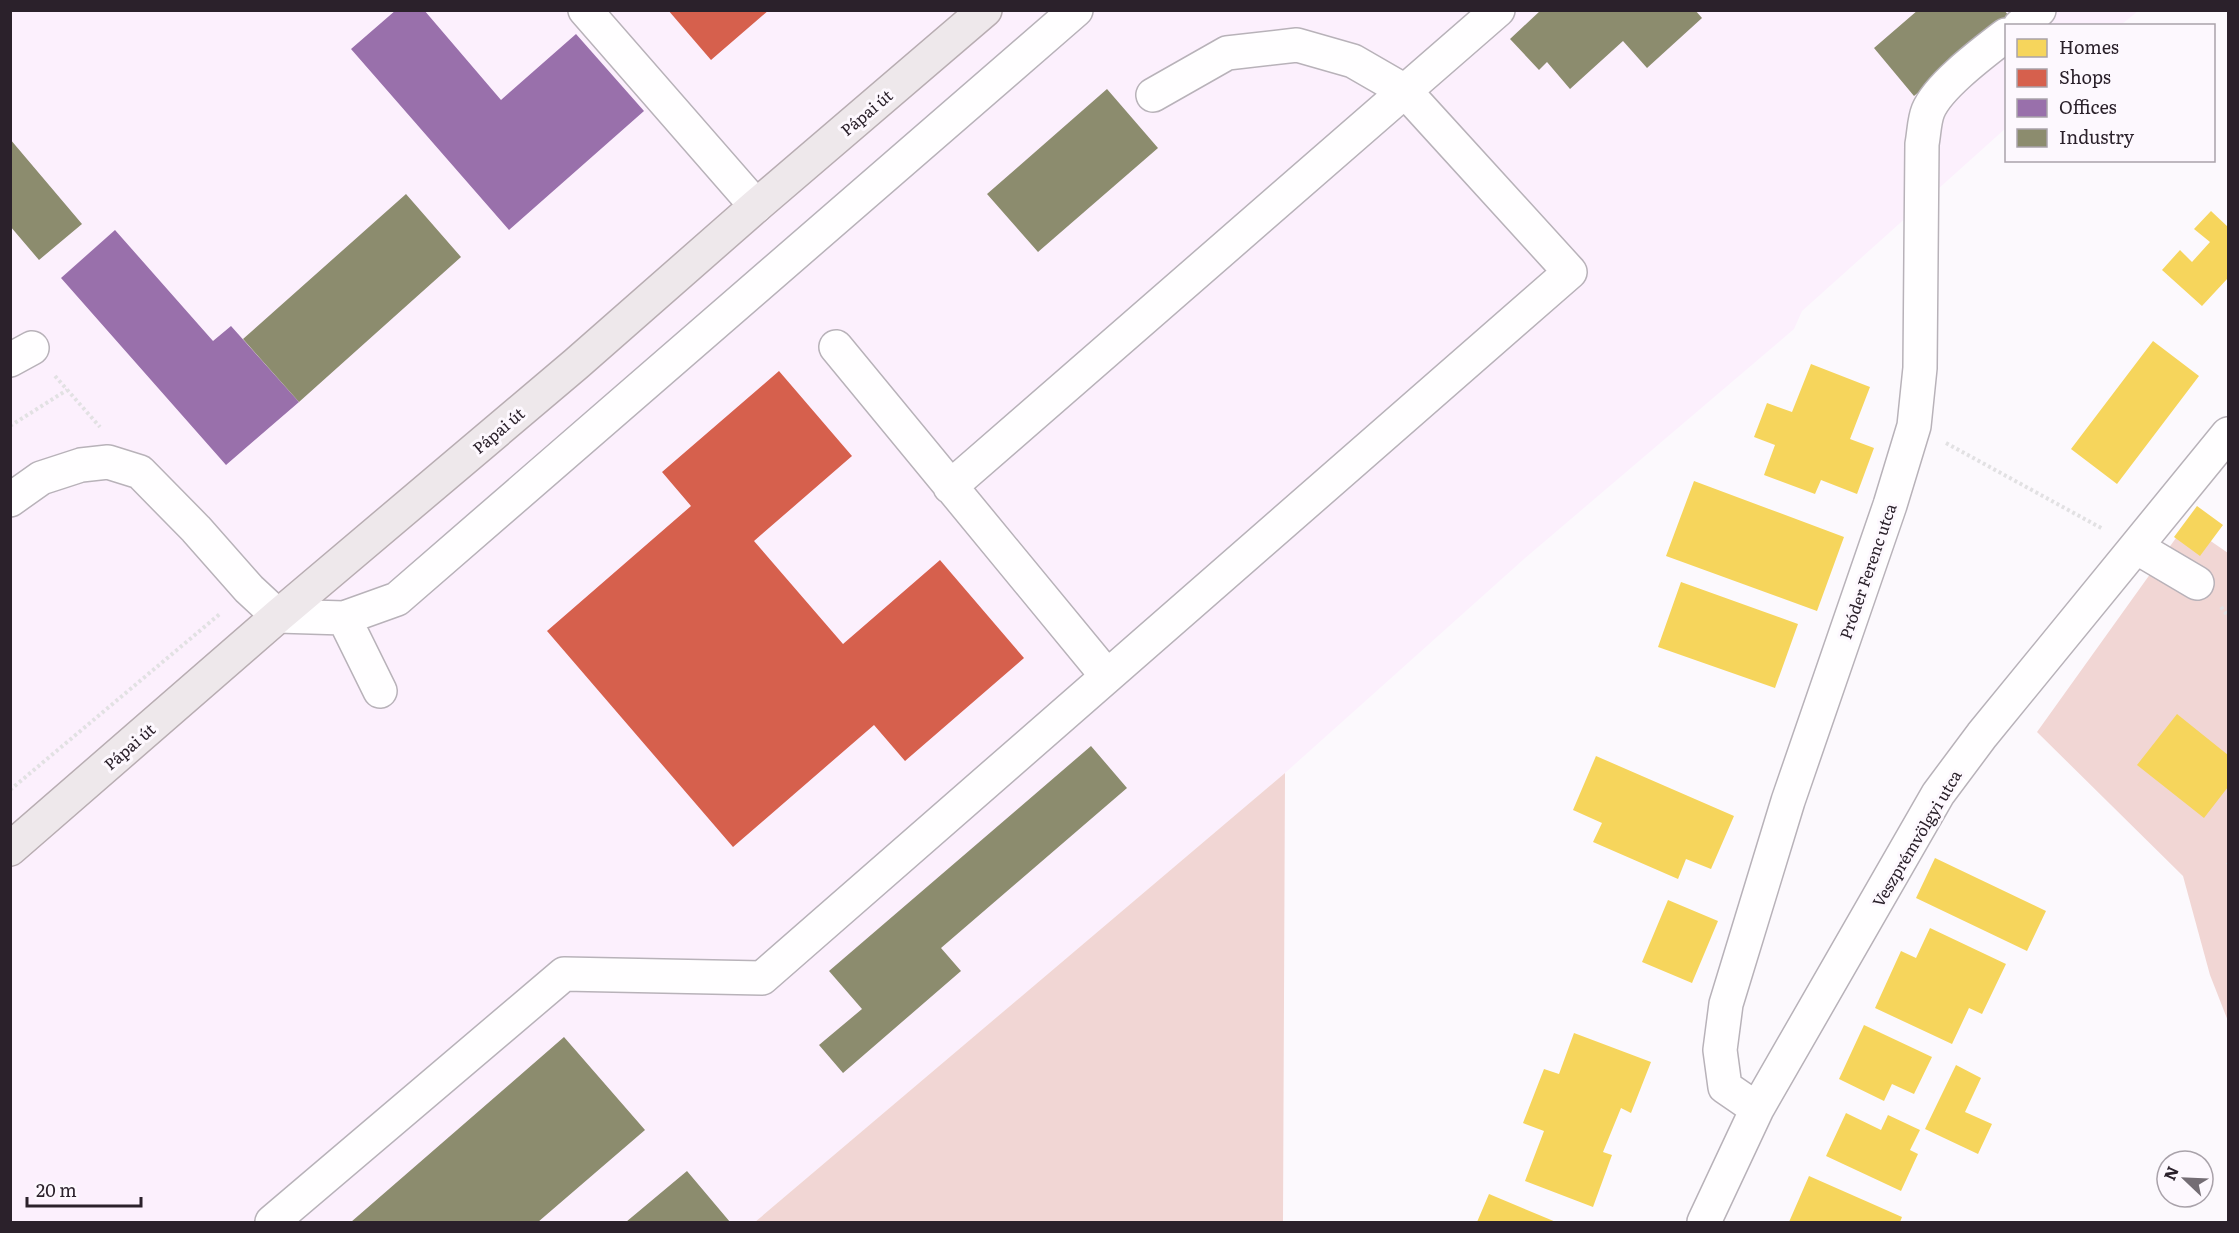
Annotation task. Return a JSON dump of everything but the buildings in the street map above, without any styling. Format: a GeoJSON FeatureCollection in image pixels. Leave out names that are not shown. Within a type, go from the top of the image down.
{"type":"FeatureCollection","features":[{"type":"Feature","properties":{"kind":"main road","name":"Pápai út"},"geometry":{"type":"LineString","coordinates":[[10,849],[278,616],[576,364],[985,10]]}},
{"type":"Feature","properties":{"kind":"street"},"geometry":{"type":"LineString","coordinates":[[585,10],[756,206]]}},
{"type":"Feature","properties":{"kind":"street"},"geometry":{"type":"LineString","coordinates":[[10,500],[41,478],[81,465],[108,462],[140,472],[196,529],[249,589],[278,616],[344,618],[396,599],[1076,10]]}},
{"type":"Feature","properties":{"kind":"street"},"geometry":{"type":"LineString","coordinates":[[950,487],[1498,10]]}},
{"type":"Feature","properties":{"kind":"street"},"geometry":{"type":"LineString","coordinates":[[2022,24],[2039,10]]}},
{"type":"Feature","properties":{"kind":"street","name":"Próder Ferenc utca"},"geometry":{"type":"LineString","coordinates":[[1757,1109],[1725,1087],[1720,1050],[1726,1004],[1788,801],[1890,506],[1914,426],[1920,368],[1922,144],[1928,111],[1948,83],[1977,57],[2005,36]]}},
{"type":"Feature","properties":{"kind":"street"},"geometry":{"type":"LineString","coordinates":[[274,1222],[564,974],[762,978],[1570,272],[1405,91],[1353,61],[1297,45],[1227,53],[1154,95]]}},
{"type":"Feature","properties":{"kind":"street"},"geometry":{"type":"LineString","coordinates":[[836,347],[1107,676]]}},
{"type":"Feature","properties":{"kind":"street","name":"Veszprémvölgyi utca"},"geometry":{"type":"LineString","coordinates":[[1704,1222],[1757,1109],[1938,794],[1982,735],[2229,434]]}},
{"type":"Feature","properties":{"kind":"street"},"geometry":{"type":"LineString","coordinates":[[2136,547],[2197,583]]}},
{"type":"Feature","properties":{"kind":"street"},"geometry":{"type":"LineString","coordinates":[[344,618],[380,691]]}},
{"type":"Feature","properties":{"kind":"path"},"geometry":{"type":"LineString","coordinates":[[21,354],[67,390],[104,431]]}},
{"type":"Feature","properties":{"kind":"path"},"geometry":{"type":"LineString","coordinates":[[10,426],[67,390]]}},
{"type":"Feature","properties":{"kind":"path"},"geometry":{"type":"LineString","coordinates":[[1914,426],[2136,547]]}},
{"type":"Feature","properties":{"kind":"shaded area"},"geometry":{"type":"Polygon","coordinates":[[[11,11],[2138,11],[2122,24],[2005,24],[2005,129],[1802,311],[1794,329],[1524,559],[1285,773],[755,1222],[11,1222],[11,11]]]}},
{"type":"Feature","properties":{"kind":"shaded area"},"geometry":{"type":"Polygon","coordinates":[[[2186,524],[2228,553],[2228,1021],[2210,975],[2183,876],[2037,732],[2186,524]]]}},
{"type":"Feature","properties":{"kind":"shaded area"},"geometry":{"type":"Polygon","coordinates":[[[1285,773],[1283,1222],[755,1222],[1285,773]]]}}]}
